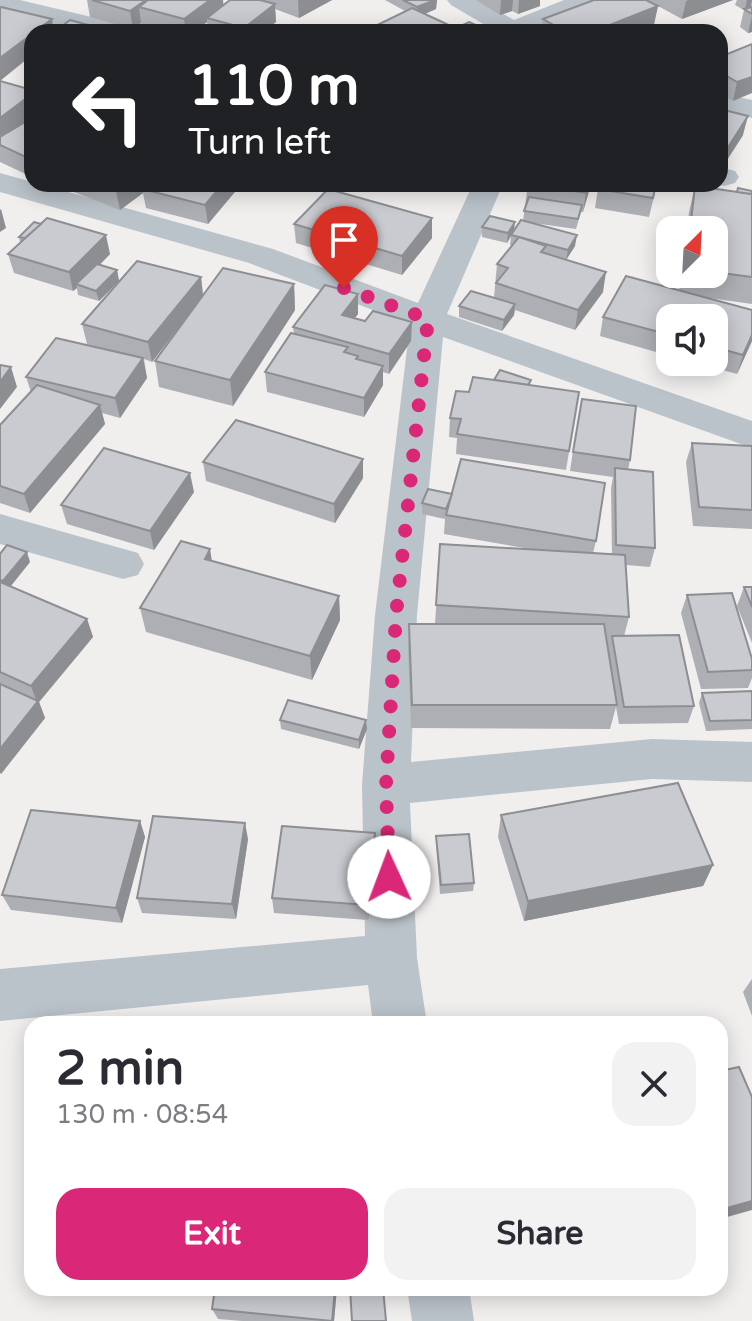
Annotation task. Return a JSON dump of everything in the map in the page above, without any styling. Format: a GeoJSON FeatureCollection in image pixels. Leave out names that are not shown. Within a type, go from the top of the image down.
{"type":"FeatureCollection","features":[{"type":"Feature","properties":{"kind":"street"},"geometry":{"type":"LineString","coordinates":[[460,0],[502,24]]}},
{"type":"Feature","properties":{"kind":"street"},"geometry":{"type":"LineString","coordinates":[[530,24],[587,0]]}},
{"type":"Feature","properties":{"kind":"street"},"geometry":{"type":"LineString","coordinates":[[0,3],[88,24]]}},
{"type":"Feature","properties":{"kind":"street"},"geometry":{"type":"LineString","coordinates":[[728,104],[752,109]]}},
{"type":"Feature","properties":{"kind":"street"},"geometry":{"type":"LineString","coordinates":[[0,182],[24,189]]}},
{"type":"Feature","properties":{"kind":"street"},"geometry":{"type":"LineString","coordinates":[[35,192],[261,256],[752,435]]}},
{"type":"Feature","properties":{"kind":"street"},"geometry":{"type":"LineString","coordinates":[[399,1016],[391,958],[386,785],[396,615],[428,319],[484,192]]}},
{"type":"Feature","properties":{"kind":"street"},"geometry":{"type":"LineString","coordinates":[[0,529],[123,564]]}},
{"type":"Feature","properties":{"kind":"street"},"geometry":{"type":"LineString","coordinates":[[386,785],[652,759],[752,762]]}},
{"type":"Feature","properties":{"kind":"street"},"geometry":{"type":"LineString","coordinates":[[0,995],[391,958]]}},
{"type":"Feature","properties":{"kind":"street"},"geometry":{"type":"LineString","coordinates":[[439,1296],[443,1321]]}},
{"type":"Feature","properties":{"kind":"building"},"geometry":{"type":"Polygon","coordinates":[[[92,0],[146,0],[130,11],[92,0]]]}},
{"type":"Feature","properties":{"kind":"building"},"geometry":{"type":"Polygon","coordinates":[[[148,0],[210,0],[184,19],[139,7],[148,0]]]}},
{"type":"Feature","properties":{"kind":"building"},"geometry":{"type":"Polygon","coordinates":[[[230,0],[260,0],[275,4],[249,24],[229,24],[207,18],[230,0]]]}},
{"type":"Feature","properties":{"kind":"building"},"geometry":{"type":"Polygon","coordinates":[[[403,0],[435,0],[417,7],[403,0]]]}},
{"type":"Feature","properties":{"kind":"building"},"geometry":{"type":"Polygon","coordinates":[[[594,0],[646,0],[658,6],[612,24],[552,24],[543,19],[594,0]]]}},
{"type":"Feature","properties":{"kind":"building"},"geometry":{"type":"Polygon","coordinates":[[[0,8],[52,19],[45,24],[24,24],[24,40],[0,58],[0,8]]]}},
{"type":"Feature","properties":{"kind":"building"},"geometry":{"type":"Polygon","coordinates":[[[412,8],[447,24],[379,24],[412,8]]]}},
{"type":"Feature","properties":{"kind":"building"},"geometry":{"type":"Polygon","coordinates":[[[752,44],[752,77],[737,82],[728,77],[728,54],[752,44]]]}},
{"type":"Feature","properties":{"kind":"building"},"geometry":{"type":"Polygon","coordinates":[[[0,81],[24,88],[24,100],[0,118],[0,81]]]}},
{"type":"Feature","properties":{"kind":"building"},"geometry":{"type":"Polygon","coordinates":[[[728,111],[748,116],[728,147],[728,111]]]}},
{"type":"Feature","properties":{"kind":"building"},"geometry":{"type":"Polygon","coordinates":[[[24,123],[24,156],[0,145],[0,137],[24,123]]]}},
{"type":"Feature","properties":{"kind":"building"},"geometry":{"type":"Polygon","coordinates":[[[738,188],[752,191],[752,194],[737,192],[738,188]]]}},
{"type":"Feature","properties":{"kind":"building"},"geometry":{"type":"Polygon","coordinates":[[[728,191],[752,194],[752,277],[728,274],[728,216],[692,216],[694,192],[728,191]]]}},
{"type":"Feature","properties":{"kind":"building"},"geometry":{"type":"Polygon","coordinates":[[[154,192],[216,192],[205,205],[154,192]]]}},
{"type":"Feature","properties":{"kind":"building"},"geometry":{"type":"Polygon","coordinates":[[[325,192],[339,192],[432,218],[402,256],[294,224],[325,192]]]}},
{"type":"Feature","properties":{"kind":"building"},"geometry":{"type":"Polygon","coordinates":[[[616,192],[654,192],[653,198],[616,192]]]}},
{"type":"Feature","properties":{"kind":"building"},"geometry":{"type":"Polygon","coordinates":[[[529,197],[582,205],[578,219],[524,211],[529,197]]]}},
{"type":"Feature","properties":{"kind":"building"},"geometry":{"type":"Polygon","coordinates":[[[490,216],[515,222],[508,233],[482,227],[490,216]]]}},
{"type":"Feature","properties":{"kind":"building"},"geometry":{"type":"Polygon","coordinates":[[[47,218],[106,235],[69,272],[8,254],[47,218]]]}},
{"type":"Feature","properties":{"kind":"building"},"geometry":{"type":"Polygon","coordinates":[[[521,220],[577,235],[568,250],[511,235],[521,220]]]}},
{"type":"Feature","properties":{"kind":"building"},"geometry":{"type":"Polygon","coordinates":[[[34,222],[41,224],[25,238],[19,237],[34,222]]]}},
{"type":"Feature","properties":{"kind":"building"},"geometry":{"type":"Polygon","coordinates":[[[519,237],[546,246],[541,252],[606,272],[578,310],[496,283],[508,268],[497,264],[519,237]]]}},
{"type":"Feature","properties":{"kind":"building"},"geometry":{"type":"Polygon","coordinates":[[[137,261],[201,277],[148,342],[82,324],[137,261]]]}},
{"type":"Feature","properties":{"kind":"building"},"geometry":{"type":"Polygon","coordinates":[[[97,264],[117,270],[96,291],[76,284],[97,264]]]}},
{"type":"Feature","properties":{"kind":"building"},"geometry":{"type":"Polygon","coordinates":[[[223,268],[294,284],[230,380],[155,361],[223,268]]]}},
{"type":"Feature","properties":{"kind":"building"},"geometry":{"type":"Polygon","coordinates":[[[626,276],[656,284],[656,288],[670,288],[752,310],[752,335],[743,355],[728,351],[728,304],[656,304],[656,331],[603,317],[626,276]]]}},
{"type":"Feature","properties":{"kind":"building"},"geometry":{"type":"Polygon","coordinates":[[[325,285],[358,294],[342,315],[365,321],[373,311],[412,322],[389,354],[293,327],[325,285]]]}},
{"type":"Feature","properties":{"kind":"building"},"geometry":{"type":"Polygon","coordinates":[[[471,291],[515,304],[504,320],[459,306],[471,291]]]}},
{"type":"Feature","properties":{"kind":"building"},"geometry":{"type":"Polygon","coordinates":[[[291,333],[348,347],[344,352],[358,356],[356,359],[383,366],[364,398],[265,372],[291,333]]]}},
{"type":"Feature","properties":{"kind":"building"},"geometry":{"type":"Polygon","coordinates":[[[56,338],[143,358],[115,398],[26,377],[56,338]]]}},
{"type":"Feature","properties":{"kind":"building"},"geometry":{"type":"Polygon","coordinates":[[[0,365],[11,367],[0,382],[0,365]]]}},
{"type":"Feature","properties":{"kind":"building"},"geometry":{"type":"Polygon","coordinates":[[[500,370],[531,380],[528,385],[494,380],[500,370]]]}},
{"type":"Feature","properties":{"kind":"building"},"geometry":{"type":"Polygon","coordinates":[[[473,377],[579,392],[569,451],[457,434],[461,419],[450,418],[456,391],[469,392],[473,377]]]}},
{"type":"Feature","properties":{"kind":"building"},"geometry":{"type":"Polygon","coordinates":[[[37,385],[100,405],[24,494],[0,486],[0,425],[37,385]]]}},
{"type":"Feature","properties":{"kind":"building"},"geometry":{"type":"Polygon","coordinates":[[[582,399],[636,406],[630,460],[573,452],[582,399]]]}},
{"type":"Feature","properties":{"kind":"building"},"geometry":{"type":"Polygon","coordinates":[[[236,420],[363,459],[334,504],[203,462],[236,420]]]}},
{"type":"Feature","properties":{"kind":"building"},"geometry":{"type":"Polygon","coordinates":[[[692,443],[752,446],[752,510],[699,507],[692,443]]]}},
{"type":"Feature","properties":{"kind":"building"},"geometry":{"type":"Polygon","coordinates":[[[104,448],[190,473],[150,531],[61,505],[104,448]]]}},
{"type":"Feature","properties":{"kind":"building"},"geometry":{"type":"Polygon","coordinates":[[[461,459],[605,483],[596,541],[446,515],[461,459]]]}},
{"type":"Feature","properties":{"kind":"building"},"geometry":{"type":"Polygon","coordinates":[[[615,468],[653,472],[655,548],[616,545],[615,468]]]}},
{"type":"Feature","properties":{"kind":"building"},"geometry":{"type":"Polygon","coordinates":[[[428,489],[452,494],[446,509],[422,503],[428,489]]]}},
{"type":"Feature","properties":{"kind":"building"},"geometry":{"type":"Polygon","coordinates":[[[181,541],[210,549],[205,559],[339,596],[310,656],[140,608],[181,541]]]}},
{"type":"Feature","properties":{"kind":"building"},"geometry":{"type":"Polygon","coordinates":[[[440,544],[625,555],[629,617],[436,605],[440,544]]]}},
{"type":"Feature","properties":{"kind":"building"},"geometry":{"type":"Polygon","coordinates":[[[7,545],[27,552],[3,581],[0,580],[0,554],[7,545]]]}},
{"type":"Feature","properties":{"kind":"building"},"geometry":{"type":"Polygon","coordinates":[[[0,582],[87,619],[31,686],[0,672],[0,582]]]}},
{"type":"Feature","properties":{"kind":"building"},"geometry":{"type":"Polygon","coordinates":[[[744,587],[752,587],[752,607],[744,587]]]}},
{"type":"Feature","properties":{"kind":"building"},"geometry":{"type":"Polygon","coordinates":[[[732,593],[752,659],[752,670],[708,672],[687,595],[732,593]]]}},
{"type":"Feature","properties":{"kind":"building"},"geometry":{"type":"Polygon","coordinates":[[[409,624],[604,624],[617,705],[412,705],[409,624]]]}},
{"type":"Feature","properties":{"kind":"building"},"geometry":{"type":"Polygon","coordinates":[[[679,635],[694,706],[624,707],[612,636],[679,635]]]}},
{"type":"Feature","properties":{"kind":"building"},"geometry":{"type":"Polygon","coordinates":[[[0,684],[38,701],[0,749],[0,684]]]}},
{"type":"Feature","properties":{"kind":"building"},"geometry":{"type":"Polygon","coordinates":[[[752,691],[752,720],[710,721],[702,693],[752,691]]]}},
{"type":"Feature","properties":{"kind":"building"},"geometry":{"type":"Polygon","coordinates":[[[288,700],[366,720],[359,740],[280,720],[288,700]]]}},
{"type":"Feature","properties":{"kind":"building"},"geometry":{"type":"Polygon","coordinates":[[[678,783],[713,865],[528,901],[501,815],[678,783]]]}},
{"type":"Feature","properties":{"kind":"building"},"geometry":{"type":"Polygon","coordinates":[[[31,810],[140,821],[116,908],[2,895],[31,810]]]}},
{"type":"Feature","properties":{"kind":"building"},"geometry":{"type":"Polygon","coordinates":[[[153,816],[245,823],[232,904],[137,898],[153,816]]]}},
{"type":"Feature","properties":{"kind":"building"},"geometry":{"type":"Polygon","coordinates":[[[282,826],[375,833],[368,905],[272,898],[282,826]]]}},
{"type":"Feature","properties":{"kind":"building"},"geometry":{"type":"Polygon","coordinates":[[[469,834],[474,883],[441,885],[436,836],[469,834]]]}},
{"type":"Feature","properties":{"kind":"building"},"geometry":{"type":"Polygon","coordinates":[[[739,1067],[752,1097],[752,1201],[728,1208],[728,1069],[739,1067]]]}},
{"type":"Feature","properties":{"kind":"building"},"geometry":{"type":"Polygon","coordinates":[[[214,1296],[334,1296],[332,1321],[212,1309],[214,1296]]]}},
{"type":"Feature","properties":{"kind":"building"},"geometry":{"type":"Polygon","coordinates":[[[350,1296],[384,1296],[386,1321],[352,1321],[350,1296]]]}},
{"type":"Feature","properties":{"kind":"route"},"geometry":{"type":"LineString","coordinates":[[344,288],[428,319],[396,615],[386,785],[389,877]]}}]}
